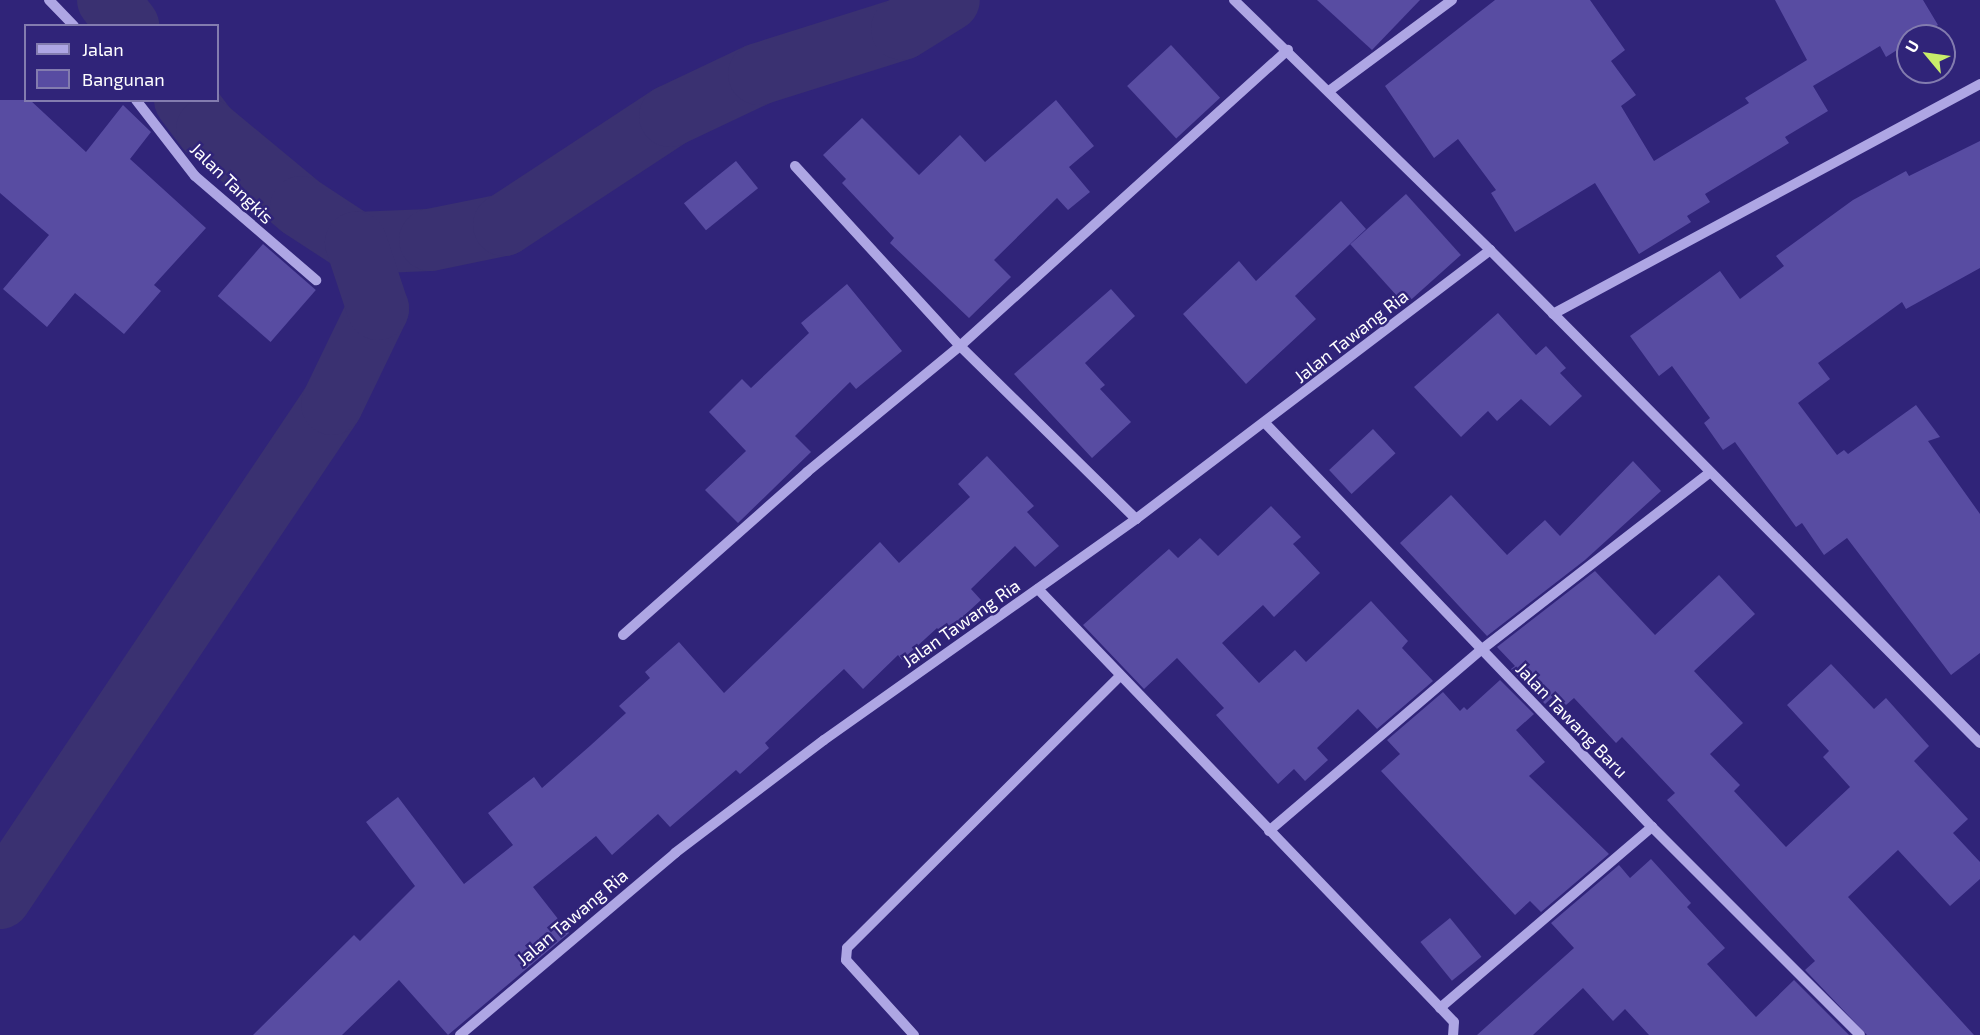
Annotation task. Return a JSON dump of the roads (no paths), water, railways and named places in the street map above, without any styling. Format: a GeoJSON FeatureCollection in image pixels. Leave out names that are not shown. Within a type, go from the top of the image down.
{"type":"FeatureCollection","features":[{"type":"Feature","properties":{"kind":"street"},"geometry":{"type":"LineString","coordinates":[[49,0],[72,24]]}},
{"type":"Feature","properties":{"kind":"street"},"geometry":{"type":"LineString","coordinates":[[1234,0],[1490,250],[1709,473],[1980,743]]}},
{"type":"Feature","properties":{"kind":"street"},"geometry":{"type":"LineString","coordinates":[[1329,91],[1452,0]]}},
{"type":"Feature","properties":{"kind":"street"},"geometry":{"type":"LineString","coordinates":[[623,635],[807,472],[960,346],[1288,51]]}},
{"type":"Feature","properties":{"kind":"street"},"geometry":{"type":"LineString","coordinates":[[1552,314],[1980,84]]}},
{"type":"Feature","properties":{"kind":"street","name":"Jalan Tangkis"},"geometry":{"type":"LineString","coordinates":[[137,102],[195,176],[316,280]]}},
{"type":"Feature","properties":{"kind":"street"},"geometry":{"type":"LineString","coordinates":[[795,166],[960,346],[1136,519]]}},
{"type":"Feature","properties":{"kind":"street","name":"Jalan Tawang Ria"},"geometry":{"type":"LineString","coordinates":[[460,1035],[675,853],[824,740],[1136,519],[1490,250]]}},
{"type":"Feature","properties":{"kind":"street","name":"Jalan Tawang Baru"},"geometry":{"type":"LineString","coordinates":[[1265,423],[1652,826],[1860,1035]]}},
{"type":"Feature","properties":{"kind":"street"},"geometry":{"type":"LineString","coordinates":[[1269,831],[1481,650],[1709,473]]}},
{"type":"Feature","properties":{"kind":"street"},"geometry":{"type":"LineString","coordinates":[[1038,589],[1454,1022],[1453,1035]]}},
{"type":"Feature","properties":{"kind":"street"},"geometry":{"type":"LineString","coordinates":[[914,1035],[846,960],[847,948],[1120,676]]}},
{"type":"Feature","properties":{"kind":"street"},"geometry":{"type":"LineString","coordinates":[[1440,1008],[1652,826]]}},
{"type":"Feature","properties":{"kind":"waterway"},"geometry":{"type":"LineString","coordinates":[[108,0],[126,24]]}},
{"type":"Feature","properties":{"kind":"waterway"},"geometry":{"type":"LineString","coordinates":[[187,102],[207,129],[301,207],[356,243],[430,240],[504,225],[670,116],[759,74],[902,29],[949,0]]}},
{"type":"Feature","properties":{"kind":"waterway"},"geometry":{"type":"LineString","coordinates":[[0,898],[332,404],[378,309],[356,243]]}}]}
